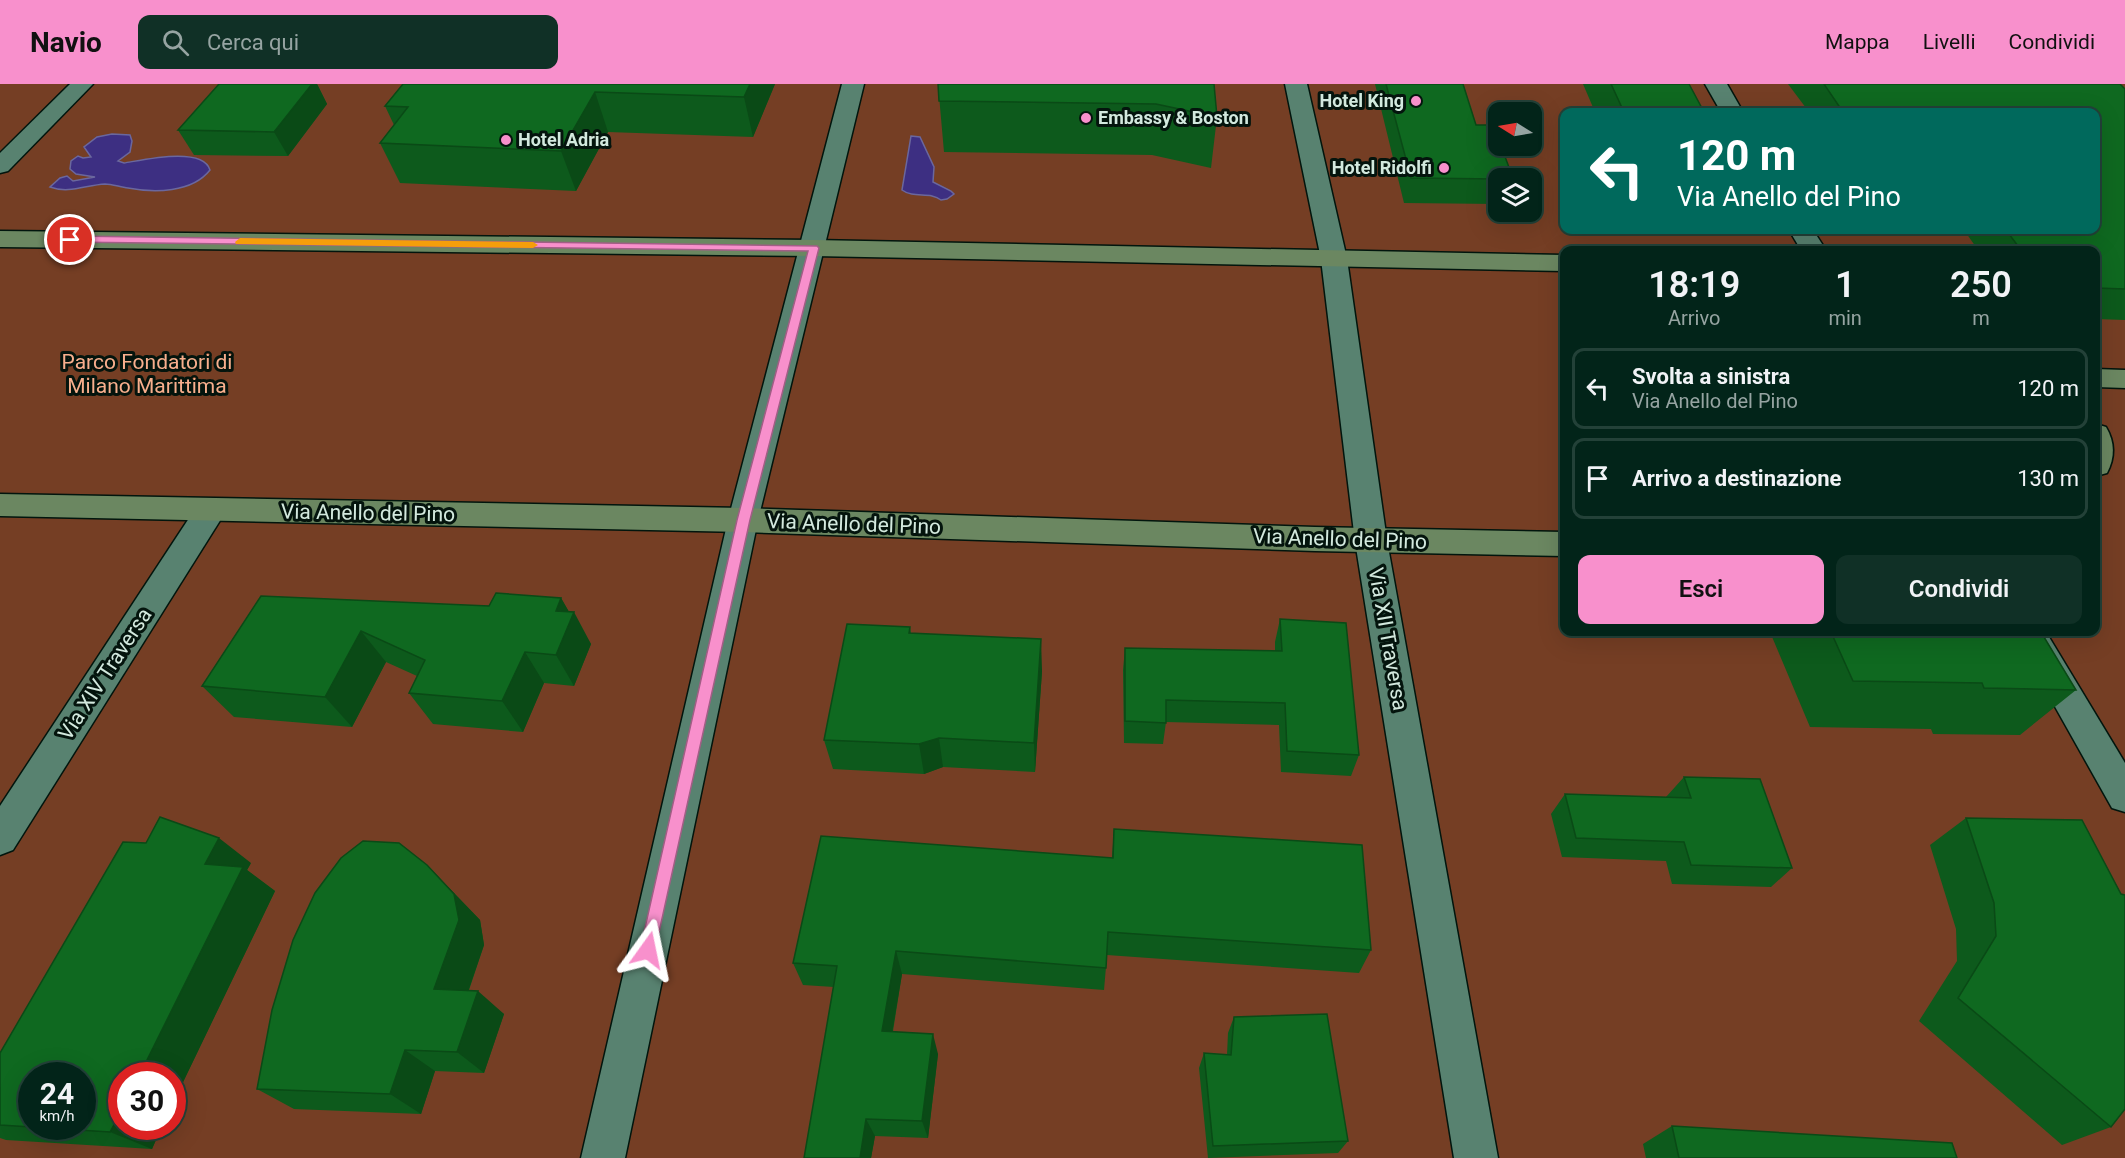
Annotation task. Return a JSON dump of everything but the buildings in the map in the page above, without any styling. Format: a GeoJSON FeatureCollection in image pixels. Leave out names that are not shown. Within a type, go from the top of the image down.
{"type":"FeatureCollection","features":[{"type":"Feature","properties":{"kind":"street"},"geometry":{"type":"LineString","coordinates":[[0,166],[82,84]]}},
{"type":"Feature","properties":{"kind":"street"},"geometry":{"type":"LineString","coordinates":[[603,1158],[743,520],[814,248],[853,84]]}},
{"type":"Feature","properties":{"kind":"street","name":"Via XII Traversa"},"geometry":{"type":"LineString","coordinates":[[1296,84],[1334,259],[1371,541],[1476,1158]]}},
{"type":"Feature","properties":{"kind":"street"},"geometry":{"type":"LineString","coordinates":[[1716,84],[1730,108]]}},
{"type":"Feature","properties":{"kind":"street"},"geometry":{"type":"LineString","coordinates":[[0,239],[814,248],[1560,263]]}},
{"type":"Feature","properties":{"kind":"street"},"geometry":{"type":"LineString","coordinates":[[2100,378],[2125,379]]}},
{"type":"Feature","properties":{"kind":"street","name":"Via Anello del Pino"},"geometry":{"type":"LineString","coordinates":[[0,506],[743,520],[1371,541],[1560,544]]}},
{"type":"Feature","properties":{"kind":"street","name":"Via XIV Traversa"},"geometry":{"type":"LineString","coordinates":[[0,838],[210,511]]}},
{"type":"Feature","properties":{"kind":"street"},"geometry":{"type":"LineString","coordinates":[[2031,636],[2125,796]]}},
{"type":"Feature","properties":{"kind":"green space","name":"Parco Fondatori di Milano Marittima"},"geometry":{"type":"Polygon","coordinates":[[[0,84],[2125,84],[2125,1158],[0,1158],[0,84]]]}},
{"type":"Feature","properties":{"kind":"shaded area"},"geometry":{"type":"Polygon","coordinates":[[[112,134],[130,135],[132,141],[130,152],[118,161],[124,163],[185,156],[205,163],[210,170],[193,183],[172,190],[149,191],[105,184],[64,190],[50,187],[60,178],[67,176],[73,181],[95,177],[76,174],[70,169],[71,161],[78,156],[91,157],[84,147],[97,137],[112,134]]]}},
{"type":"Feature","properties":{"kind":"shaded area"},"geometry":{"type":"Polygon","coordinates":[[[911,136],[920,137],[934,167],[933,182],[954,194],[947,199],[941,200],[937,197],[907,193],[902,190],[911,136]]]}},
{"type":"Feature","properties":{"kind":"slow traffic"},"geometry":{"type":"LineString","coordinates":[[240,242],[533,245]]}},
{"type":"Feature","properties":{"kind":"place","name":"Hotel King"},"geometry":{"type":"Point","coordinates":[1416,101]}},
{"type":"Feature","properties":{"kind":"place","name":"Embassy & Boston"},"geometry":{"type":"Point","coordinates":[1086,118]}},
{"type":"Feature","properties":{"kind":"place","name":"Hotel Adria"},"geometry":{"type":"Point","coordinates":[506,140]}},
{"type":"Feature","properties":{"kind":"place","name":"Hotel Ridolfi"},"geometry":{"type":"Point","coordinates":[1444,168]}},
{"type":"Feature","properties":{"kind":"route"},"geometry":{"type":"LineString","coordinates":[[70,240],[814,248],[743,520],[648,950]]}}]}
